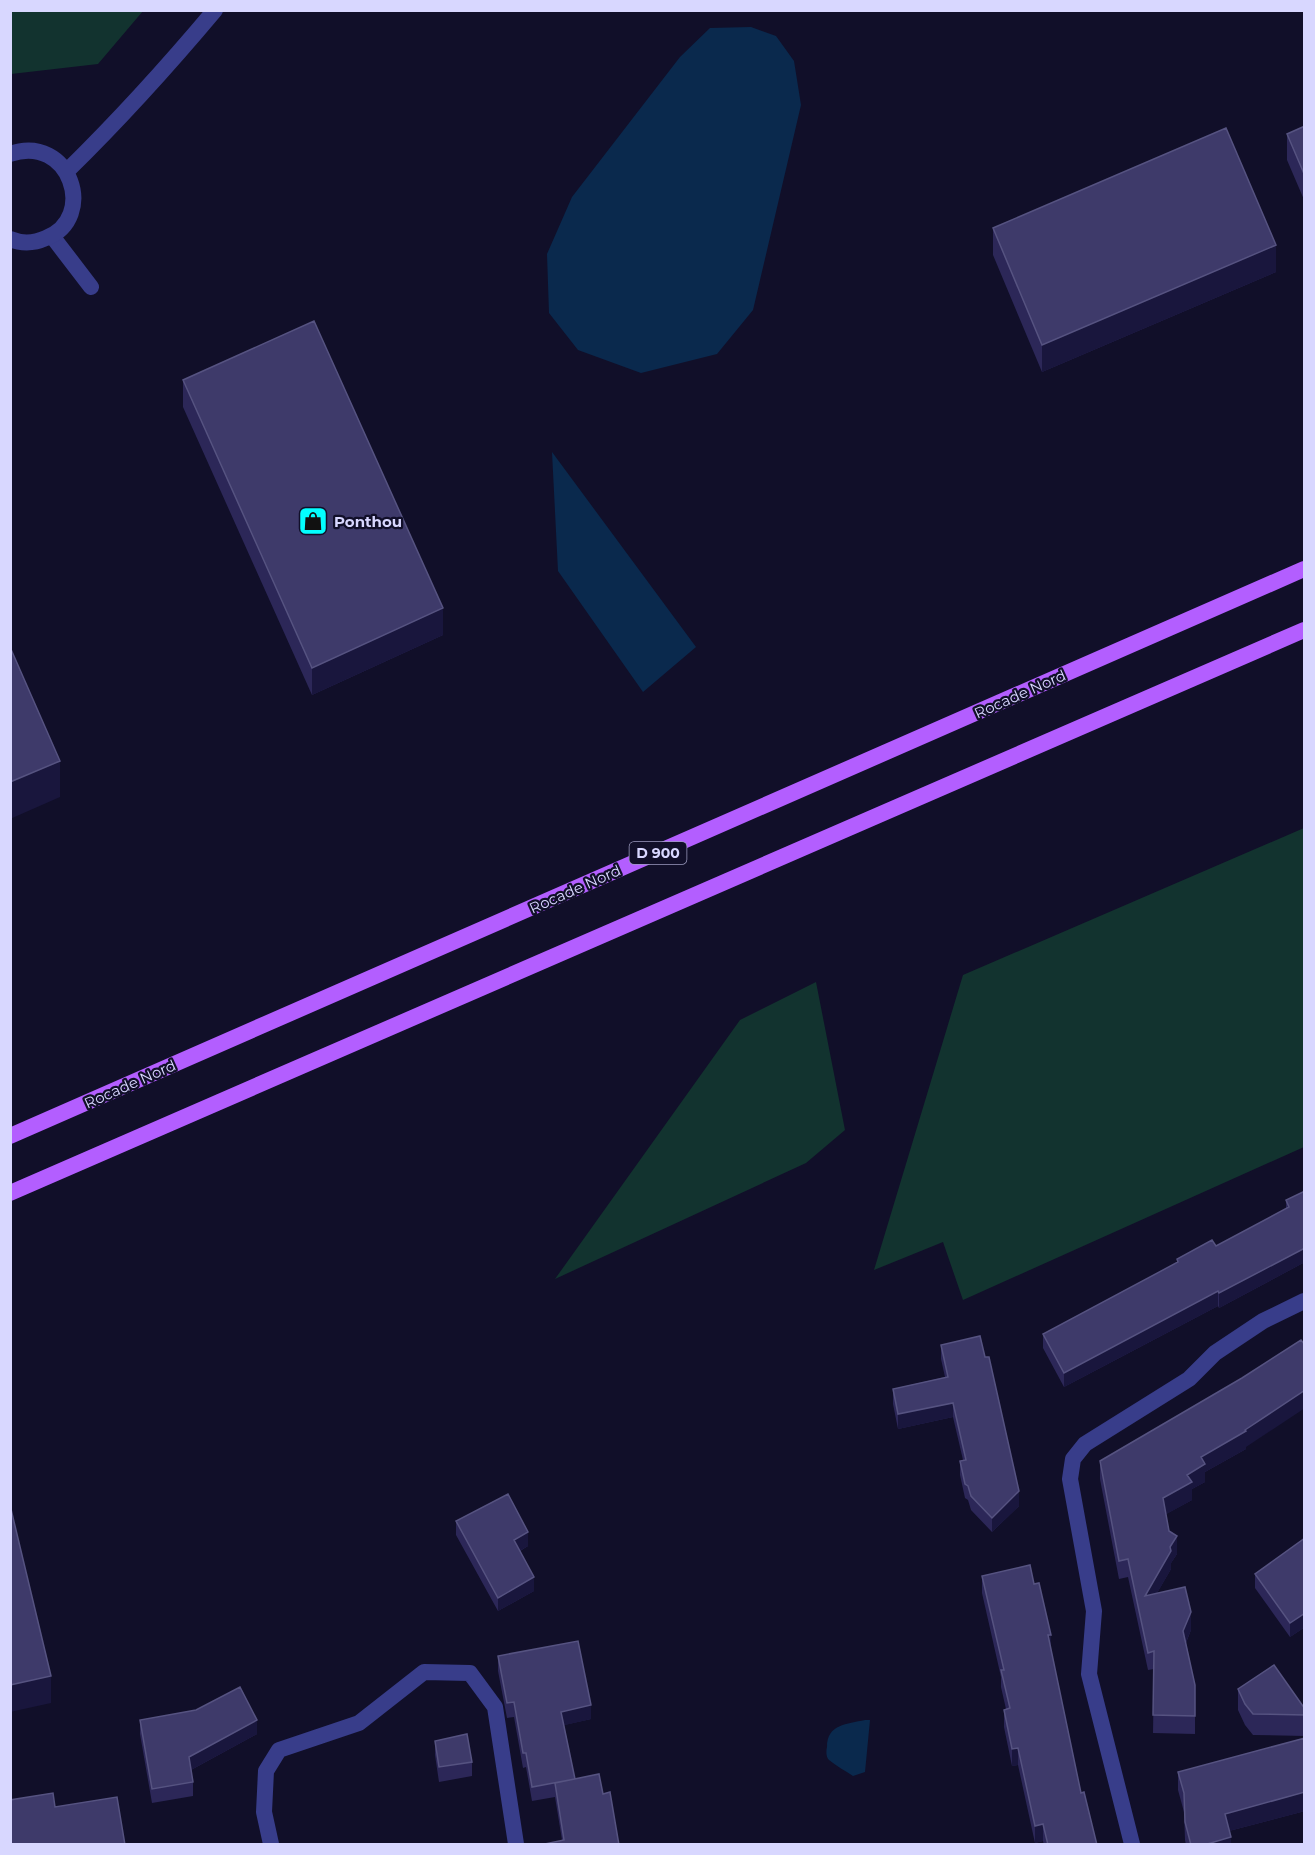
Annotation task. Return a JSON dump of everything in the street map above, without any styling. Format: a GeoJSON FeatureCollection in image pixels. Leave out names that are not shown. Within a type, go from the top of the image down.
{"type":"FeatureCollection","features":[{"type":"Feature","properties":{"kind":"main road","name":"Rocade Nord"},"geometry":{"type":"LineString","coordinates":[[10,1136],[1305,569]]}},
{"type":"Feature","properties":{"kind":"main road"},"geometry":{"type":"LineString","coordinates":[[10,1193],[1305,630]]}},
{"type":"Feature","properties":{"kind":"street"},"geometry":{"type":"LineString","coordinates":[[67,171],[175,57],[215,10]]}},
{"type":"Feature","properties":{"kind":"street"},"geometry":{"type":"LineString","coordinates":[[10,154],[33,150],[58,161],[67,171],[73,185],[74,200],[63,226],[52,236],[27,243],[10,239]]}},
{"type":"Feature","properties":{"kind":"street"},"geometry":{"type":"LineString","coordinates":[[52,236],[91,287]]}},
{"type":"Feature","properties":{"kind":"street"},"geometry":{"type":"LineString","coordinates":[[1132,1845],[1089,1674],[1094,1611],[1070,1479],[1073,1459],[1085,1444],[1189,1379],[1215,1353],[1263,1321],[1305,1301]]}},
{"type":"Feature","properties":{"kind":"street"},"geometry":{"type":"LineString","coordinates":[[271,1845],[264,1812],[266,1771],[279,1750],[359,1723],[424,1672],[470,1673],[495,1707],[516,1845]]}},
{"type":"Feature","properties":{"kind":"green space"},"geometry":{"type":"Polygon","coordinates":[[[10,11],[143,11],[98,64],[11,74],[10,11]]]}},
{"type":"Feature","properties":{"kind":"green space"},"geometry":{"type":"Polygon","coordinates":[[[1304,828],[1304,1147],[963,1300],[943,1242],[874,1270],[963,975],[1304,828]]]}},
{"type":"Feature","properties":{"kind":"green space"},"geometry":{"type":"Polygon","coordinates":[[[816,982],[845,1130],[806,1163],[555,1279],[740,1020],[816,982]]]}},
{"type":"Feature","properties":{"kind":"water"},"geometry":{"type":"Polygon","coordinates":[[[751,27],[776,36],[794,61],[801,105],[753,310],[717,354],[641,373],[578,350],[549,313],[547,254],[572,197],[680,57],[710,28],[751,27]]]}},
{"type":"Feature","properties":{"kind":"water"},"geometry":{"type":"Polygon","coordinates":[[[552,452],[696,647],[643,692],[558,571],[552,452]]]}},
{"type":"Feature","properties":{"kind":"water"},"geometry":{"type":"Polygon","coordinates":[[[870,1720],[865,1772],[853,1776],[828,1759],[826,1752],[828,1739],[834,1729],[839,1726],[870,1720]]]}},
{"type":"Feature","properties":{"kind":"building"},"geometry":{"type":"Polygon","coordinates":[[[1305,126],[1305,176],[1287,134],[1305,126]]]}},
{"type":"Feature","properties":{"kind":"building"},"geometry":{"type":"Polygon","coordinates":[[[1226,128],[1276,245],[1042,345],[993,228],[1226,128]]]}},
{"type":"Feature","properties":{"kind":"building","name":"Ponthou"},"geometry":{"type":"Polygon","coordinates":[[[314,321],[443,608],[312,668],[183,380],[314,321]]]}},
{"type":"Feature","properties":{"kind":"building"},"geometry":{"type":"Polygon","coordinates":[[[10,647],[60,761],[10,782],[10,647]]]}},
{"type":"Feature","properties":{"kind":"building"},"geometry":{"type":"Polygon","coordinates":[[[1305,1191],[1305,1248],[1219,1293],[1218,1291],[1064,1373],[1043,1334],[1178,1262],[1177,1259],[1212,1240],[1216,1246],[1289,1207],[1286,1200],[1305,1191]]]}},
{"type":"Feature","properties":{"kind":"building"},"geometry":{"type":"Polygon","coordinates":[[[980,1336],[985,1357],[989,1357],[1019,1491],[992,1518],[971,1496],[965,1484],[960,1461],[966,1460],[953,1403],[898,1414],[893,1389],[948,1377],[941,1345],[980,1336]]]}},
{"type":"Feature","properties":{"kind":"building"},"geometry":{"type":"Polygon","coordinates":[[[1301,1340],[1305,1345],[1305,1390],[1246,1431],[1201,1457],[1205,1464],[1187,1475],[1192,1482],[1163,1498],[1169,1531],[1177,1536],[1145,1596],[1185,1587],[1191,1612],[1183,1631],[1195,1685],[1195,1716],[1153,1715],[1154,1651],[1148,1653],[1128,1559],[1119,1561],[1100,1461],[1242,1378],[1301,1340]]]}},
{"type":"Feature","properties":{"kind":"building"},"geometry":{"type":"Polygon","coordinates":[[[508,1494],[528,1532],[514,1540],[534,1577],[498,1598],[456,1521],[508,1494]]]}},
{"type":"Feature","properties":{"kind":"building"},"geometry":{"type":"Polygon","coordinates":[[[10,1505],[51,1676],[10,1685],[10,1505]]]}},
{"type":"Feature","properties":{"kind":"building"},"geometry":{"type":"Polygon","coordinates":[[[1305,1538],[1305,1613],[1290,1623],[1255,1574],[1305,1538]]]}},
{"type":"Feature","properties":{"kind":"building"},"geometry":{"type":"Polygon","coordinates":[[[1030,1565],[1034,1584],[1039,1583],[1081,1793],[1084,1792],[1097,1845],[1048,1845],[1043,1824],[1035,1826],[1018,1748],[1012,1749],[1004,1710],[1010,1708],[1001,1670],[1004,1670],[982,1576],[1030,1565]]]}},
{"type":"Feature","properties":{"kind":"building"},"geometry":{"type":"Polygon","coordinates":[[[578,1641],[591,1705],[561,1712],[575,1779],[532,1787],[514,1702],[507,1703],[498,1656],[578,1641]]]}},
{"type":"Feature","properties":{"kind":"building"},"geometry":{"type":"Polygon","coordinates":[[[1274,1665],[1305,1709],[1305,1715],[1253,1714],[1245,1704],[1238,1689],[1274,1665]]]}},
{"type":"Feature","properties":{"kind":"building"},"geometry":{"type":"Polygon","coordinates":[[[240,1687],[257,1720],[189,1757],[193,1782],[152,1789],[140,1720],[196,1710],[240,1687]]]}},
{"type":"Feature","properties":{"kind":"building"},"geometry":{"type":"Polygon","coordinates":[[[467,1734],[472,1762],[439,1767],[435,1741],[467,1734]]]}},
{"type":"Feature","properties":{"kind":"building"},"geometry":{"type":"Polygon","coordinates":[[[1305,1738],[1305,1792],[1225,1814],[1231,1837],[1204,1845],[1191,1845],[1185,1822],[1184,1793],[1178,1772],[1305,1738]]]}},
{"type":"Feature","properties":{"kind":"building"},"geometry":{"type":"Polygon","coordinates":[[[599,1774],[603,1794],[610,1792],[619,1845],[540,1845],[564,1840],[555,1783],[599,1774]]]}},
{"type":"Feature","properties":{"kind":"building"},"geometry":{"type":"Polygon","coordinates":[[[53,1793],[55,1807],[117,1797],[125,1845],[10,1845],[10,1800],[53,1793]]]}},
{"type":"Feature","properties":{"kind":"place","name":"Ponthou"},"geometry":{"type":"Point","coordinates":[313,521]}}]}
